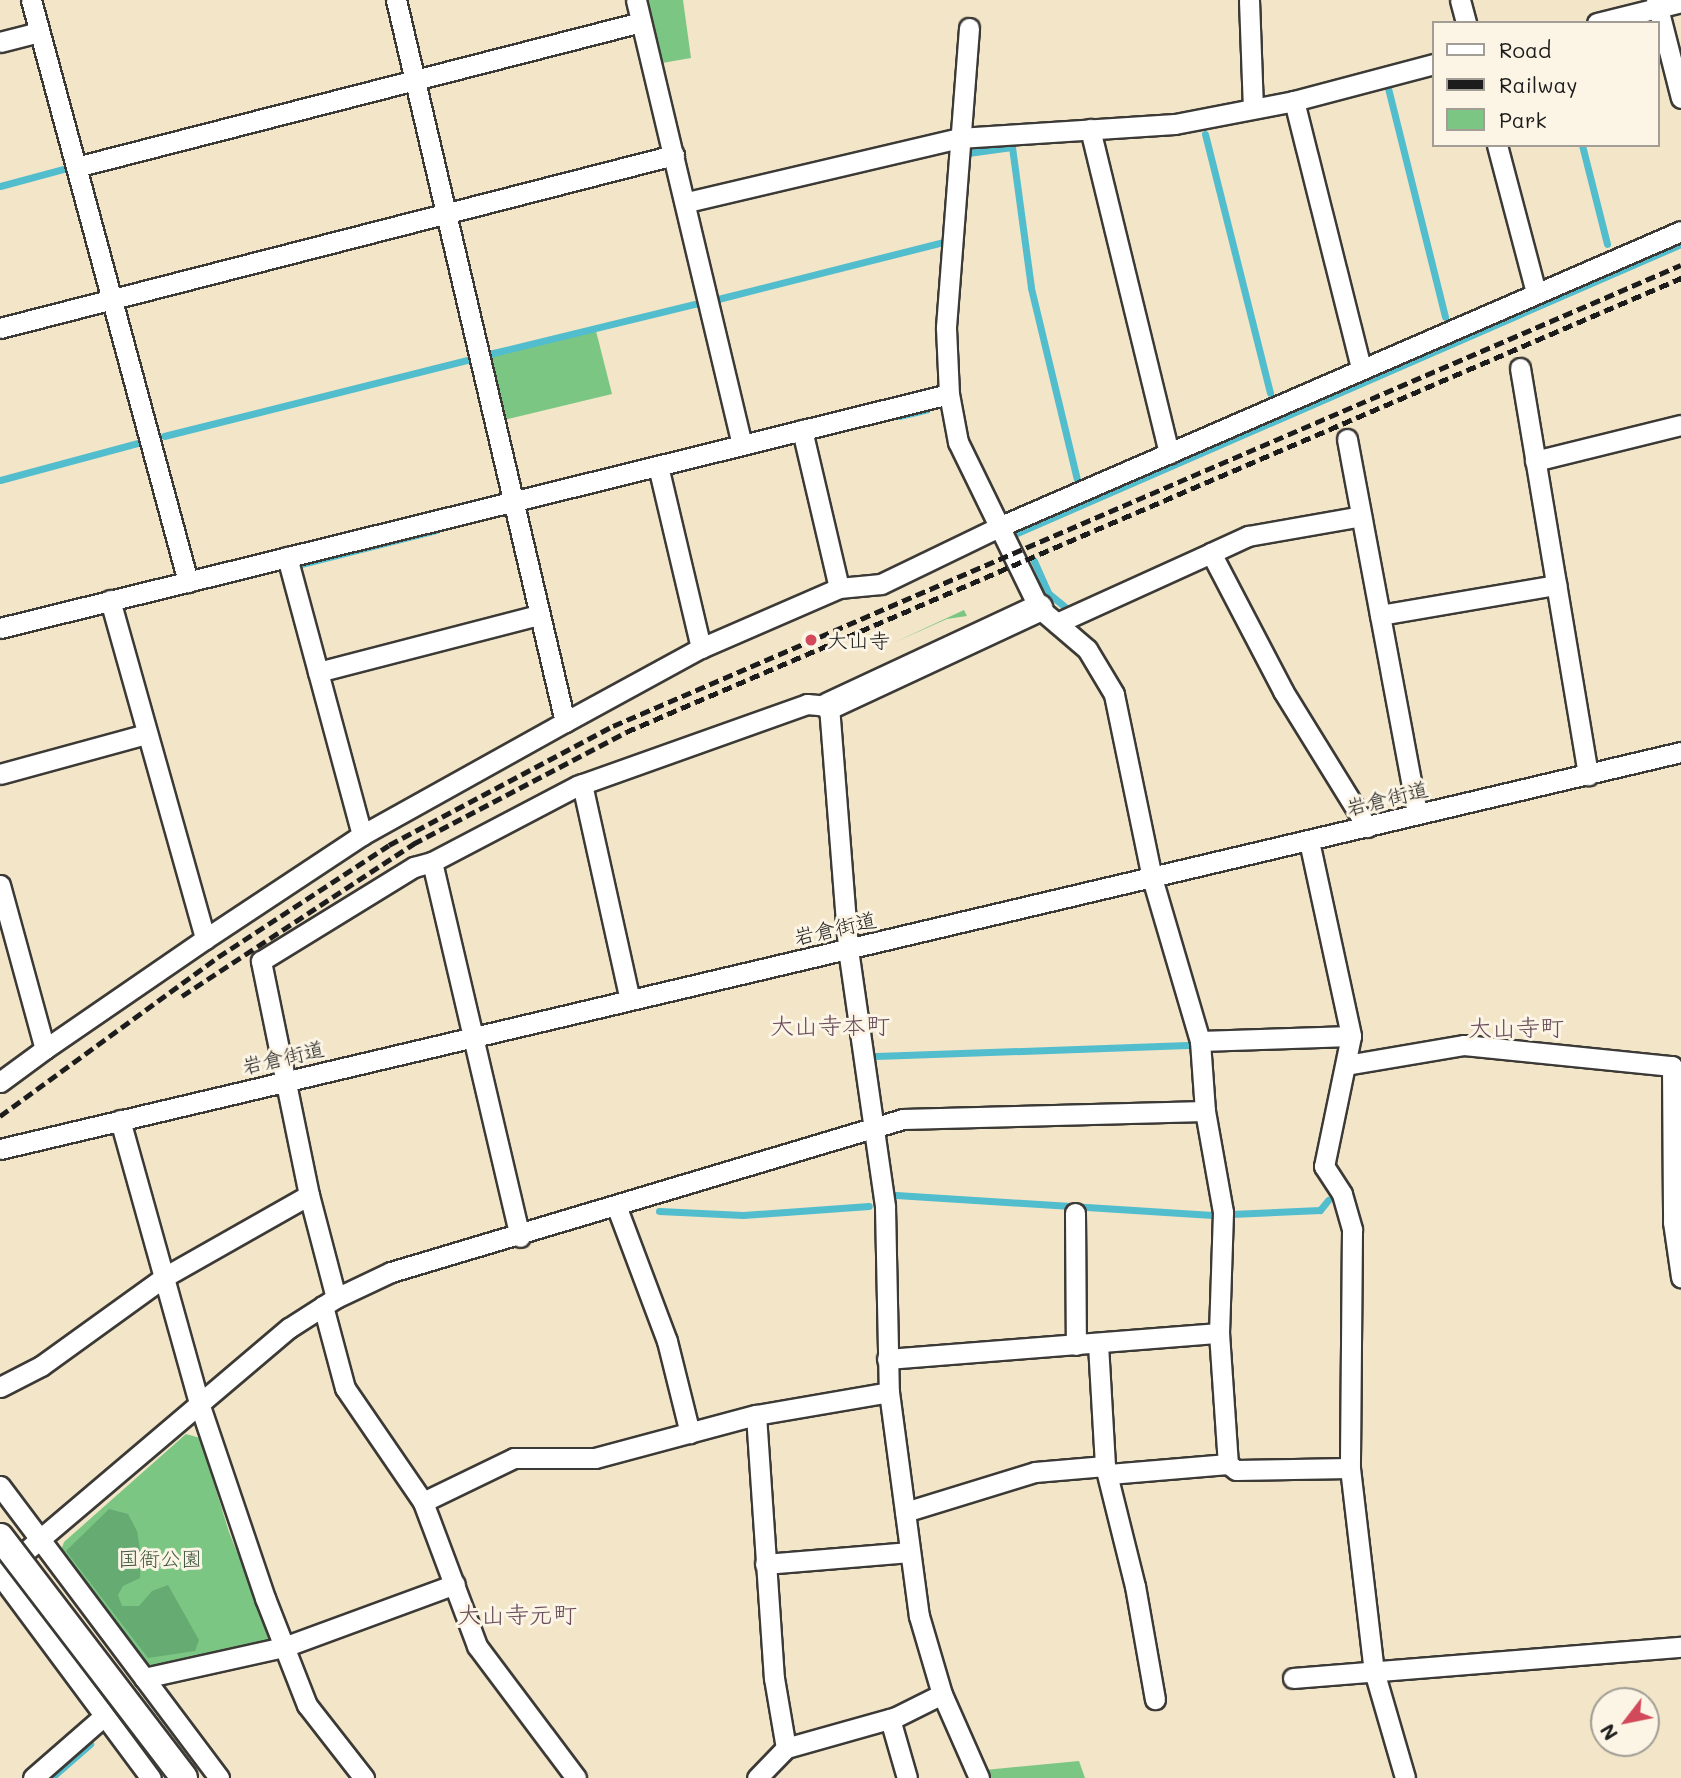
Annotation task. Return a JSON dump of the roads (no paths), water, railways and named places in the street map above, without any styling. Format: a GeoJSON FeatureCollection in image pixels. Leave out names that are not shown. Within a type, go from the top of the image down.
{"type":"FeatureCollection","features":[{"type":"Feature","properties":{"kind":"street"},"geometry":{"type":"LineString","coordinates":[[31,0],[188,582]]}},
{"type":"Feature","properties":{"kind":"street"},"geometry":{"type":"LineString","coordinates":[[396,0],[565,722]]}},
{"type":"Feature","properties":{"kind":"street"},"geometry":{"type":"LineString","coordinates":[[636,0],[687,202],[742,444]]}},
{"type":"Feature","properties":{"kind":"street"},"geometry":{"type":"LineString","coordinates":[[1248,0],[1253,108]]}},
{"type":"Feature","properties":{"kind":"street"},"geometry":{"type":"LineString","coordinates":[[1460,0],[1465,21]]}},
{"type":"Feature","properties":{"kind":"street"},"geometry":{"type":"LineString","coordinates":[[1603,21],[1657,4],[1681,2]]}},
{"type":"Feature","properties":{"kind":"street"},"geometry":{"type":"LineString","coordinates":[[1657,4],[1681,98]]}},
{"type":"Feature","properties":{"kind":"street"},"geometry":{"type":"LineString","coordinates":[[76,167],[641,22]]}},
{"type":"Feature","properties":{"kind":"street"},"geometry":{"type":"LineString","coordinates":[[969,29],[946,327],[949,394],[958,442],[1048,616],[1087,649],[1114,694],[1152,878],[1200,1041],[1205,1111],[1223,1212],[1219,1333],[1228,1464]]}},
{"type":"Feature","properties":{"kind":"street"},"geometry":{"type":"LineString","coordinates":[[0,42],[39,32]]}},
{"type":"Feature","properties":{"kind":"street"},"geometry":{"type":"LineString","coordinates":[[687,202],[959,138],[1175,124],[1294,101],[1432,65]]}},
{"type":"Feature","properties":{"kind":"street"},"geometry":{"type":"LineString","coordinates":[[1294,101],[1361,367]]}},
{"type":"Feature","properties":{"kind":"street"},"geometry":{"type":"LineString","coordinates":[[1090,129],[1169,454]]}},
{"type":"Feature","properties":{"kind":"street"},"geometry":{"type":"LineString","coordinates":[[1498,147],[1536,293]]}},
{"type":"Feature","properties":{"kind":"street"},"geometry":{"type":"LineString","coordinates":[[0,328],[674,155]]}},
{"type":"Feature","properties":{"kind":"street"},"geometry":{"type":"LineString","coordinates":[[0,1083],[44,1049],[362,835],[701,648],[839,588],[881,584],[1001,526],[1361,367],[1681,231]]}},
{"type":"Feature","properties":{"kind":"street"},"geometry":{"type":"LineString","coordinates":[[1520,368],[1588,775]]}},
{"type":"Feature","properties":{"kind":"street"},"geometry":{"type":"LineString","coordinates":[[0,628],[949,394]]}},
{"type":"Feature","properties":{"kind":"street"},"geometry":{"type":"LineString","coordinates":[[1535,461],[1681,425]]}},
{"type":"Feature","properties":{"kind":"street"},"geometry":{"type":"LineString","coordinates":[[802,430],[839,588]]}},
{"type":"Feature","properties":{"kind":"street"},"geometry":{"type":"LineString","coordinates":[[1347,439],[1417,814]]}},
{"type":"Feature","properties":{"kind":"street"},"geometry":{"type":"LineString","coordinates":[[658,466],[701,648]]}},
{"type":"Feature","properties":{"kind":"street"},"geometry":{"type":"LineString","coordinates":[[576,1778],[477,1646],[456,1584],[423,1502],[345,1388],[261,961],[414,867],[432,862],[582,784],[807,704],[829,706],[1248,536],[1361,516]]}},
{"type":"Feature","properties":{"kind":"street"},"geometry":{"type":"LineString","coordinates":[[1210,553],[1283,691],[1367,827]]}},
{"type":"Feature","properties":{"kind":"street"},"geometry":{"type":"LineString","coordinates":[[287,557],[362,835]]}},
{"type":"Feature","properties":{"kind":"street"},"geometry":{"type":"LineString","coordinates":[[1380,615],[1556,585]]}},
{"type":"Feature","properties":{"kind":"street"},"geometry":{"type":"LineString","coordinates":[[110,600],[205,939]]}},
{"type":"Feature","properties":{"kind":"street"},"geometry":{"type":"LineString","coordinates":[[318,672],[539,615]]}},
{"type":"Feature","properties":{"kind":"street"},"geometry":{"type":"LineString","coordinates":[[829,706],[848,949],[885,1207],[889,1392],[910,1552],[919,1616],[942,1694],[979,1778]]}},
{"type":"Feature","properties":{"kind":"street"},"geometry":{"type":"LineString","coordinates":[[0,774],[146,734]]}},
{"type":"Feature","properties":{"kind":"street","name":"岩倉街道"},"geometry":{"type":"LineString","coordinates":[[4,1151],[284,1079],[471,1038],[1681,752]]}},
{"type":"Feature","properties":{"kind":"street"},"geometry":{"type":"LineString","coordinates":[[582,784],[630,1000]]}},
{"type":"Feature","properties":{"kind":"street"},"geometry":{"type":"LineString","coordinates":[[1309,841],[1351,1035],[1324,1166],[1342,1194],[1352,1230],[1349,1468],[1374,1671],[1405,1778]]}},
{"type":"Feature","properties":{"kind":"street"},"geometry":{"type":"LineString","coordinates":[[432,862],[471,1038],[520,1237]]}},
{"type":"Feature","properties":{"kind":"street"},"geometry":{"type":"LineString","coordinates":[[0,885],[44,1049]]}},
{"type":"Feature","properties":{"kind":"street"},"geometry":{"type":"LineString","coordinates":[[1200,1041],[1351,1035]]}},
{"type":"Feature","properties":{"kind":"street"},"geometry":{"type":"LineString","coordinates":[[1346,1066],[1464,1045],[1660,1062],[1672,1066],[1676,1152],[1673,1222],[1681,1277]]}},
{"type":"Feature","properties":{"kind":"street"},"geometry":{"type":"LineString","coordinates":[[151,1778],[0,1574],[200,1406],[238,1369],[329,1302],[391,1272],[520,1237],[903,1119],[1205,1111]]}},
{"type":"Feature","properties":{"kind":"street"},"geometry":{"type":"LineString","coordinates":[[120,1120],[166,1276],[200,1406],[284,1647],[307,1704],[364,1778]]}},
{"type":"Feature","properties":{"kind":"street"},"geometry":{"type":"LineString","coordinates":[[0,1387],[41,1366],[166,1276],[309,1195]]}},
{"type":"Feature","properties":{"kind":"street"},"geometry":{"type":"LineString","coordinates":[[617,1208],[667,1341],[690,1433]]}},
{"type":"Feature","properties":{"kind":"street"},"geometry":{"type":"LineString","coordinates":[[1076,1213],[1076,1345]]}},
{"type":"Feature","properties":{"kind":"street"},"geometry":{"type":"LineString","coordinates":[[887,1359],[1219,1333]]}},
{"type":"Feature","properties":{"kind":"street"},"geometry":{"type":"LineString","coordinates":[[1097,1343],[1107,1470],[1155,1699]]}},
{"type":"Feature","properties":{"kind":"street"},"geometry":{"type":"LineString","coordinates":[[423,1502],[514,1458],[595,1458],[756,1415],[889,1392]]}},
{"type":"Feature","properties":{"kind":"street"},"geometry":{"type":"LineString","coordinates":[[756,1415],[774,1678],[786,1748]]}},
{"type":"Feature","properties":{"kind":"street"},"geometry":{"type":"LineString","coordinates":[[905,1512],[1035,1472],[1228,1464],[1236,1470],[1349,1468]]}},
{"type":"Feature","properties":{"kind":"street"},"geometry":{"type":"LineString","coordinates":[[0,1486],[219,1778]]}},
{"type":"Feature","properties":{"kind":"street"},"geometry":{"type":"LineString","coordinates":[[0,1537],[184,1778]]}},
{"type":"Feature","properties":{"kind":"street"},"geometry":{"type":"LineString","coordinates":[[765,1564],[910,1552]]}},
{"type":"Feature","properties":{"kind":"street"},"geometry":{"type":"LineString","coordinates":[[144,1678],[284,1647],[456,1584]]}},
{"type":"Feature","properties":{"kind":"street"},"geometry":{"type":"LineString","coordinates":[[1293,1678],[1681,1647]]}},
{"type":"Feature","properties":{"kind":"street"},"geometry":{"type":"LineString","coordinates":[[757,1778],[786,1748],[890,1719],[942,1694]]}},
{"type":"Feature","properties":{"kind":"street"},"geometry":{"type":"LineString","coordinates":[[33,1778],[104,1716]]}},
{"type":"Feature","properties":{"kind":"street"},"geometry":{"type":"LineString","coordinates":[[890,1719],[907,1778]]}},
{"type":"Feature","properties":{"kind":"waterway"},"geometry":{"type":"LineString","coordinates":[[1388,88],[1445,317]]}},
{"type":"Feature","properties":{"kind":"waterway"},"geometry":{"type":"LineString","coordinates":[[1205,134],[1270,393]]}},
{"type":"Feature","properties":{"kind":"waterway"},"geometry":{"type":"LineString","coordinates":[[968,153],[1012,147],[1031,288],[1077,479]]}},
{"type":"Feature","properties":{"kind":"waterway"},"geometry":{"type":"LineString","coordinates":[[1583,147],[1607,244]]}},
{"type":"Feature","properties":{"kind":"waterway"},"geometry":{"type":"LineString","coordinates":[[0,186],[63,169]]}},
{"type":"Feature","properties":{"kind":"waterway"},"geometry":{"type":"LineString","coordinates":[[718,299],[940,243]]}},
{"type":"Feature","properties":{"kind":"waterway"},"geometry":{"type":"LineString","coordinates":[[1017,533],[1681,244]]}},
{"type":"Feature","properties":{"kind":"waterway"},"geometry":{"type":"LineString","coordinates":[[489,354],[699,303]]}},
{"type":"Feature","properties":{"kind":"waterway"},"geometry":{"type":"LineString","coordinates":[[164,436],[471,359]]}},
{"type":"Feature","properties":{"kind":"waterway"},"geometry":{"type":"LineString","coordinates":[[899,416],[926,410]]}},
{"type":"Feature","properties":{"kind":"waterway"},"geometry":{"type":"LineString","coordinates":[[0,480],[138,443]]}},
{"type":"Feature","properties":{"kind":"waterway"},"geometry":{"type":"LineString","coordinates":[[301,564],[436,530]]}},
{"type":"Feature","properties":{"kind":"waterway"},"geometry":{"type":"LineString","coordinates":[[1034,561],[1048,593],[1064,606]]}},
{"type":"Feature","properties":{"kind":"waterway"},"geometry":{"type":"LineString","coordinates":[[876,1056],[1188,1045]]}},
{"type":"Feature","properties":{"kind":"waterway"},"geometry":{"type":"LineString","coordinates":[[896,1195],[1212,1215]]}},
{"type":"Feature","properties":{"kind":"waterway"},"geometry":{"type":"LineString","coordinates":[[1231,1214],[1320,1210],[1328,1200]]}},
{"type":"Feature","properties":{"kind":"waterway"},"geometry":{"type":"LineString","coordinates":[[659,1211],[743,1215],[869,1206]]}},
{"type":"Feature","properties":{"kind":"waterway"},"geometry":{"type":"LineString","coordinates":[[51,1778],[90,1744]]}},
{"type":"Feature","properties":{"kind":"railway"},"geometry":{"type":"LineString","coordinates":[[0,1116],[218,957],[389,845],[613,726],[1681,265]]}},
{"type":"Feature","properties":{"kind":"railway"},"geometry":{"type":"LineString","coordinates":[[182,996],[413,844],[626,732],[1681,278]]}},
{"type":"Feature","properties":{"kind":"place","name":"大山寺"},"geometry":{"type":"Point","coordinates":[811,640]}},
{"type":"Feature","properties":{"kind":"district","name":"大山寺本町"},"geometry":{"type":"Point","coordinates":[830,1025]}},
{"type":"Feature","properties":{"kind":"district","name":"大山寺町"},"geometry":{"type":"Point","coordinates":[1516,1027]}},
{"type":"Feature","properties":{"kind":"district","name":"大山寺元町"},"geometry":{"type":"Point","coordinates":[517,1614]}},
{"type":"Feature","properties":{"kind":"park label","name":"国衙公園"},"geometry":{"type":"Point","coordinates":[160,1558]}}]}
